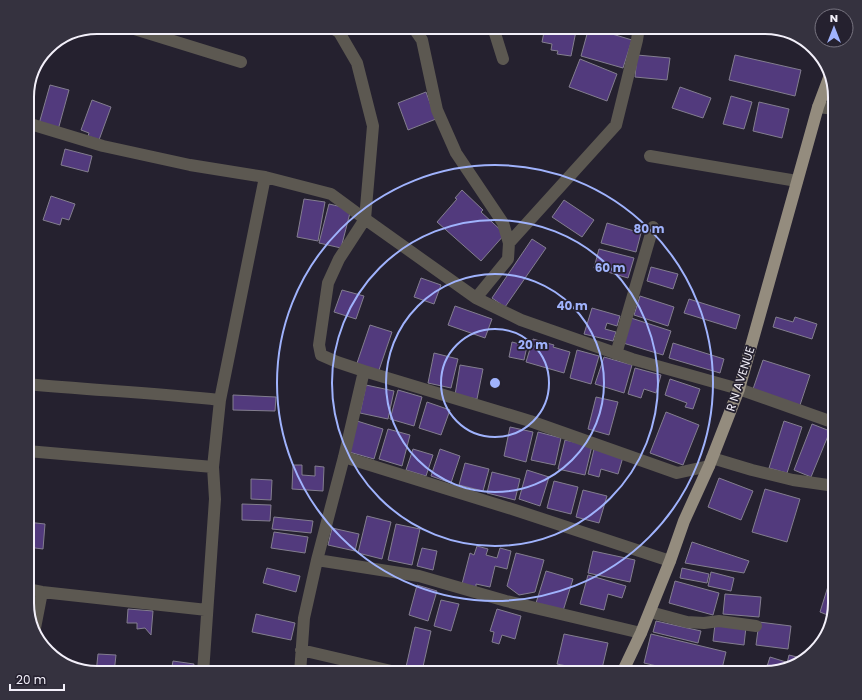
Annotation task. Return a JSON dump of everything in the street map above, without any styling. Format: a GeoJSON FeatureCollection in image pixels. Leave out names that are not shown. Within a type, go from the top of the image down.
{"type":"FeatureCollection","features":[{"type":"Feature","properties":{"kind":"main road","name":"R N AVENUE"},"geometry":{"type":"LineString","coordinates":[[625,666],[650,612],[684,521],[711,462],[739,389],[818,107],[827,84]]}},
{"type":"Feature","properties":{"kind":"street"},"geometry":{"type":"LineString","coordinates":[[151,34],[241,62]]}},
{"type":"Feature","properties":{"kind":"street"},"geometry":{"type":"LineString","coordinates":[[340,34],[357,63],[373,126],[365,219],[339,259],[328,283],[319,345],[321,355],[364,372],[530,421],[677,473],[711,462],[793,480],[828,485]]}},
{"type":"Feature","properties":{"kind":"street"},"geometry":{"type":"LineString","coordinates":[[418,34],[422,40],[437,110],[456,153],[503,223],[509,243],[508,258],[476,298]]}},
{"type":"Feature","properties":{"kind":"street"},"geometry":{"type":"LineString","coordinates":[[495,34],[503,59]]}},
{"type":"Feature","properties":{"kind":"street"},"geometry":{"type":"LineString","coordinates":[[509,243],[616,125],[638,34]]}},
{"type":"Feature","properties":{"kind":"street"},"geometry":{"type":"LineString","coordinates":[[818,107],[828,108]]}},
{"type":"Feature","properties":{"kind":"street"},"geometry":{"type":"LineString","coordinates":[[34,125],[103,146],[190,165],[265,177],[331,194],[476,298],[521,320],[616,354],[739,389],[828,421]]}},
{"type":"Feature","properties":{"kind":"street"},"geometry":{"type":"LineString","coordinates":[[650,156],[797,181]]}},
{"type":"Feature","properties":{"kind":"street"},"geometry":{"type":"LineString","coordinates":[[203,666],[215,499],[213,467],[220,400],[265,177]]}},
{"type":"Feature","properties":{"kind":"street"},"geometry":{"type":"LineString","coordinates":[[616,354],[653,227]]}},
{"type":"Feature","properties":{"kind":"street"},"geometry":{"type":"LineString","coordinates":[[300,666],[304,618],[364,372]]}},
{"type":"Feature","properties":{"kind":"street"},"geometry":{"type":"LineString","coordinates":[[34,385],[220,400]]}},
{"type":"Feature","properties":{"kind":"street"},"geometry":{"type":"LineString","coordinates":[[34,452],[213,467]]}},
{"type":"Feature","properties":{"kind":"street"},"geometry":{"type":"LineString","coordinates":[[344,457],[515,510],[670,561]]}},
{"type":"Feature","properties":{"kind":"street"},"geometry":{"type":"LineString","coordinates":[[317,560],[419,576],[506,601],[641,633]]}},
{"type":"Feature","properties":{"kind":"street"},"geometry":{"type":"LineString","coordinates":[[34,590],[207,610]]}},
{"type":"Feature","properties":{"kind":"street"},"geometry":{"type":"LineString","coordinates":[[36,620],[42,592]]}},
{"type":"Feature","properties":{"kind":"street"},"geometry":{"type":"LineString","coordinates":[[650,612],[687,622],[719,622],[756,626]]}},
{"type":"Feature","properties":{"kind":"street"},"geometry":{"type":"LineString","coordinates":[[301,650],[370,666]]}},
{"type":"Feature","properties":{"kind":"building"},"geometry":{"type":"Polygon","coordinates":[[[544,34],[575,34],[571,56],[557,54],[558,51],[551,50],[552,44],[542,42],[544,34]]]}},
{"type":"Feature","properties":{"kind":"building"},"geometry":{"type":"Polygon","coordinates":[[[587,34],[612,34],[632,40],[623,68],[581,56],[587,34]]]}},
{"type":"Feature","properties":{"kind":"building"},"geometry":{"type":"Polygon","coordinates":[[[637,55],[670,58],[667,80],[635,77],[637,55]]]}},
{"type":"Feature","properties":{"kind":"building"},"geometry":{"type":"Polygon","coordinates":[[[735,55],[801,70],[795,96],[729,80],[735,55]]]}},
{"type":"Feature","properties":{"kind":"building"},"geometry":{"type":"Polygon","coordinates":[[[580,59],[617,74],[607,101],[569,87],[580,59]]]}},
{"type":"Feature","properties":{"kind":"building"},"geometry":{"type":"Polygon","coordinates":[[[50,85],[69,90],[58,130],[39,124],[50,85]]]}},
{"type":"Feature","properties":{"kind":"building"},"geometry":{"type":"Polygon","coordinates":[[[680,87],[711,98],[703,118],[672,108],[680,87]]]}},
{"type":"Feature","properties":{"kind":"building"},"geometry":{"type":"Polygon","coordinates":[[[426,92],[436,119],[408,130],[398,103],[426,92]]]}},
{"type":"Feature","properties":{"kind":"building"},"geometry":{"type":"Polygon","coordinates":[[[731,96],[752,102],[744,129],[723,124],[731,96]]]}},
{"type":"Feature","properties":{"kind":"building"},"geometry":{"type":"Polygon","coordinates":[[[92,100],[111,107],[99,140],[88,136],[89,133],[81,130],[92,100]]]}},
{"type":"Feature","properties":{"kind":"building"},"geometry":{"type":"Polygon","coordinates":[[[759,102],[789,109],[782,138],[753,131],[759,102]]]}},
{"type":"Feature","properties":{"kind":"building"},"geometry":{"type":"Polygon","coordinates":[[[65,149],[92,156],[88,172],[61,165],[65,149]]]}},
{"type":"Feature","properties":{"kind":"building"},"geometry":{"type":"Polygon","coordinates":[[[462,190],[483,210],[481,212],[505,234],[481,261],[437,222],[457,199],[455,198],[462,190]]]}},
{"type":"Feature","properties":{"kind":"building"},"geometry":{"type":"Polygon","coordinates":[[[51,196],[75,204],[69,220],[62,218],[60,225],[43,220],[51,196]]]}},
{"type":"Feature","properties":{"kind":"building"},"geometry":{"type":"Polygon","coordinates":[[[304,199],[325,202],[318,241],[297,237],[304,199]]]}},
{"type":"Feature","properties":{"kind":"building"},"geometry":{"type":"Polygon","coordinates":[[[564,200],[594,220],[582,237],[552,217],[564,200]]]}},
{"type":"Feature","properties":{"kind":"building"},"geometry":{"type":"Polygon","coordinates":[[[329,204],[351,209],[341,248],[319,243],[329,204]]]}},
{"type":"Feature","properties":{"kind":"building"},"geometry":{"type":"Polygon","coordinates":[[[607,223],[641,233],[636,252],[601,243],[607,223]]]}},
{"type":"Feature","properties":{"kind":"building"},"geometry":{"type":"Polygon","coordinates":[[[532,239],[546,248],[505,307],[492,298],[532,239]]]}},
{"type":"Feature","properties":{"kind":"building"},"geometry":{"type":"Polygon","coordinates":[[[599,249],[634,258],[628,278],[594,268],[599,249]]]}},
{"type":"Feature","properties":{"kind":"building"},"geometry":{"type":"Polygon","coordinates":[[[651,267],[678,274],[673,289],[647,281],[651,267]]]}},
{"type":"Feature","properties":{"kind":"building"},"geometry":{"type":"Polygon","coordinates":[[[421,278],[441,285],[434,304],[414,297],[421,278]]]}},
{"type":"Feature","properties":{"kind":"building"},"geometry":{"type":"Polygon","coordinates":[[[342,290],[364,296],[356,319],[334,312],[342,290]]]}},
{"type":"Feature","properties":{"kind":"building"},"geometry":{"type":"Polygon","coordinates":[[[640,296],[674,307],[668,326],[634,315],[640,296]]]}},
{"type":"Feature","properties":{"kind":"building"},"geometry":{"type":"Polygon","coordinates":[[[689,299],[740,315],[736,329],[684,313],[689,299]]]}},
{"type":"Feature","properties":{"kind":"building"},"geometry":{"type":"Polygon","coordinates":[[[455,306],[492,319],[485,338],[448,325],[455,306]]]}},
{"type":"Feature","properties":{"kind":"building"},"geometry":{"type":"Polygon","coordinates":[[[592,308],[620,316],[617,326],[607,323],[605,329],[616,332],[613,341],[584,334],[592,308]]]}},
{"type":"Feature","properties":{"kind":"building"},"geometry":{"type":"Polygon","coordinates":[[[776,317],[793,322],[795,317],[817,324],[812,339],[773,327],[776,317]]]}},
{"type":"Feature","properties":{"kind":"building"},"geometry":{"type":"Polygon","coordinates":[[[631,318],[671,331],[663,355],[623,343],[631,318]]]}},
{"type":"Feature","properties":{"kind":"building"},"geometry":{"type":"Polygon","coordinates":[[[370,325],[392,332],[378,373],[356,366],[370,325]]]}},
{"type":"Feature","properties":{"kind":"building"},"geometry":{"type":"Polygon","coordinates":[[[533,339],[554,345],[553,347],[570,352],[564,373],[526,362],[533,339]]]}},
{"type":"Feature","properties":{"kind":"building"},"geometry":{"type":"Polygon","coordinates":[[[512,342],[527,346],[524,360],[509,357],[512,342]]]}},
{"type":"Feature","properties":{"kind":"building"},"geometry":{"type":"Polygon","coordinates":[[[673,343],[724,359],[720,373],[669,358],[673,343]]]}},
{"type":"Feature","properties":{"kind":"building"},"geometry":{"type":"Polygon","coordinates":[[[577,350],[599,356],[591,384],[570,378],[577,350]]]}},
{"type":"Feature","properties":{"kind":"building"},"geometry":{"type":"Polygon","coordinates":[[[434,353],[458,359],[451,388],[428,383],[434,353]]]}},
{"type":"Feature","properties":{"kind":"building"},"geometry":{"type":"Polygon","coordinates":[[[604,357],[632,365],[624,393],[595,384],[604,357]]]}},
{"type":"Feature","properties":{"kind":"building"},"geometry":{"type":"Polygon","coordinates":[[[763,360],[810,375],[799,408],[752,392],[763,360]]]}},
{"type":"Feature","properties":{"kind":"building"},"geometry":{"type":"Polygon","coordinates":[[[460,365],[483,369],[477,399],[455,395],[460,365]]]}},
{"type":"Feature","properties":{"kind":"building"},"geometry":{"type":"Polygon","coordinates":[[[635,368],[661,375],[656,393],[644,389],[641,398],[628,394],[635,368]]]}},
{"type":"Feature","properties":{"kind":"building"},"geometry":{"type":"Polygon","coordinates":[[[670,379],[700,389],[693,409],[685,407],[687,403],[665,395],[670,379]]]}},
{"type":"Feature","properties":{"kind":"building"},"geometry":{"type":"Polygon","coordinates":[[[366,385],[394,391],[388,419],[360,413],[366,385]]]}},
{"type":"Feature","properties":{"kind":"building"},"geometry":{"type":"Polygon","coordinates":[[[398,390],[422,397],[414,426],[390,419],[398,390]]]}},
{"type":"Feature","properties":{"kind":"building"},"geometry":{"type":"Polygon","coordinates":[[[233,395],[276,397],[275,411],[233,410],[233,395]]]}},
{"type":"Feature","properties":{"kind":"building"},"geometry":{"type":"Polygon","coordinates":[[[596,397],[618,402],[609,435],[588,429],[596,397]]]}},
{"type":"Feature","properties":{"kind":"building"},"geometry":{"type":"Polygon","coordinates":[[[427,402],[450,410],[441,435],[419,428],[427,402]]]}},
{"type":"Feature","properties":{"kind":"building"},"geometry":{"type":"Polygon","coordinates":[[[666,412],[699,425],[683,465],[650,453],[666,412]]]}},
{"type":"Feature","properties":{"kind":"building"},"geometry":{"type":"Polygon","coordinates":[[[357,421],[383,429],[374,459],[349,452],[357,421]]]}},
{"type":"Feature","properties":{"kind":"building"},"geometry":{"type":"Polygon","coordinates":[[[784,421],[802,427],[787,473],[769,468],[784,421]]]}},
{"type":"Feature","properties":{"kind":"building"},"geometry":{"type":"Polygon","coordinates":[[[812,424],[828,430],[828,436],[811,477],[794,470],[812,424]]]}},
{"type":"Feature","properties":{"kind":"building"},"geometry":{"type":"Polygon","coordinates":[[[510,427],[533,432],[526,462],[504,456],[510,427]]]}},
{"type":"Feature","properties":{"kind":"building"},"geometry":{"type":"Polygon","coordinates":[[[388,429],[410,435],[402,466],[379,459],[388,429]]]}},
{"type":"Feature","properties":{"kind":"building"},"geometry":{"type":"Polygon","coordinates":[[[538,432],[561,438],[555,465],[531,460],[538,432]]]}},
{"type":"Feature","properties":{"kind":"building"},"geometry":{"type":"Polygon","coordinates":[[[565,440],[592,446],[585,475],[558,469],[565,440]]]}},
{"type":"Feature","properties":{"kind":"building"},"geometry":{"type":"Polygon","coordinates":[[[413,449],[433,455],[426,476],[406,470],[413,449]]]}},
{"type":"Feature","properties":{"kind":"building"},"geometry":{"type":"Polygon","coordinates":[[[440,449],[460,456],[451,483],[431,476],[440,449]]]}},
{"type":"Feature","properties":{"kind":"building"},"geometry":{"type":"Polygon","coordinates":[[[594,449],[623,457],[618,474],[601,469],[599,477],[588,474],[594,449]]]}},
{"type":"Feature","properties":{"kind":"building"},"geometry":{"type":"Polygon","coordinates":[[[465,463],[489,469],[483,491],[459,485],[465,463]]]}},
{"type":"Feature","properties":{"kind":"building"},"geometry":{"type":"Polygon","coordinates":[[[293,465],[302,465],[302,475],[315,476],[315,466],[324,467],[323,491],[292,489],[293,465]]]}},
{"type":"Feature","properties":{"kind":"building"},"geometry":{"type":"Polygon","coordinates":[[[527,470],[549,477],[540,506],[519,499],[527,470]]]}},
{"type":"Feature","properties":{"kind":"building"},"geometry":{"type":"Polygon","coordinates":[[[492,472],[520,479],[515,500],[487,493],[492,472]]]}},
{"type":"Feature","properties":{"kind":"building"},"geometry":{"type":"Polygon","coordinates":[[[719,478],[753,491],[741,520],[708,507],[719,478]]]}},
{"type":"Feature","properties":{"kind":"building"},"geometry":{"type":"Polygon","coordinates":[[[251,479],[272,480],[271,500],[251,499],[251,479]]]}},
{"type":"Feature","properties":{"kind":"building"},"geometry":{"type":"Polygon","coordinates":[[[554,481],[578,487],[571,514],[547,508],[554,481]]]}},
{"type":"Feature","properties":{"kind":"building"},"geometry":{"type":"Polygon","coordinates":[[[765,489],[800,499],[787,542],[752,532],[765,489]]]}},
{"type":"Feature","properties":{"kind":"building"},"geometry":{"type":"Polygon","coordinates":[[[583,490],[607,496],[599,523],[576,517],[583,490]]]}},
{"type":"Feature","properties":{"kind":"building"},"geometry":{"type":"Polygon","coordinates":[[[242,504],[271,505],[270,521],[242,520],[242,504]]]}},
{"type":"Feature","properties":{"kind":"building"},"geometry":{"type":"Polygon","coordinates":[[[367,516],[391,522],[382,559],[358,553],[367,516]]]}},
{"type":"Feature","properties":{"kind":"building"},"geometry":{"type":"Polygon","coordinates":[[[274,517],[313,521],[311,533],[272,529],[274,517]]]}},
{"type":"Feature","properties":{"kind":"building"},"geometry":{"type":"Polygon","coordinates":[[[34,523],[45,524],[43,549],[34,548],[34,523]]]}},
{"type":"Feature","properties":{"kind":"building"},"geometry":{"type":"Polygon","coordinates":[[[396,524],[420,529],[412,565],[388,560],[396,524]]]}},
{"type":"Feature","properties":{"kind":"building"},"geometry":{"type":"Polygon","coordinates":[[[332,528],[359,534],[355,551],[328,545],[332,528]]]}},
{"type":"Feature","properties":{"kind":"building"},"geometry":{"type":"Polygon","coordinates":[[[274,532],[308,537],[305,553],[271,548],[274,532]]]}},
{"type":"Feature","properties":{"kind":"building"},"geometry":{"type":"Polygon","coordinates":[[[692,542],[749,561],[744,573],[685,563],[692,542]]]}},
{"type":"Feature","properties":{"kind":"building"},"geometry":{"type":"Polygon","coordinates":[[[477,546],[488,549],[486,555],[497,558],[500,548],[511,551],[507,569],[495,566],[490,587],[476,584],[476,587],[462,584],[470,553],[474,555],[477,546]]]}},
{"type":"Feature","properties":{"kind":"building"},"geometry":{"type":"Polygon","coordinates":[[[422,548],[437,551],[433,570],[417,566],[422,548]]]}},
{"type":"Feature","properties":{"kind":"building"},"geometry":{"type":"Polygon","coordinates":[[[593,551],[635,560],[630,582],[588,573],[593,551]]]}},
{"type":"Feature","properties":{"kind":"building"},"geometry":{"type":"Polygon","coordinates":[[[516,553],[544,560],[535,592],[519,595],[507,586],[516,553]]]}},
{"type":"Feature","properties":{"kind":"building"},"geometry":{"type":"Polygon","coordinates":[[[267,568],[300,576],[296,592],[263,583],[267,568]]]}},
{"type":"Feature","properties":{"kind":"building"},"geometry":{"type":"Polygon","coordinates":[[[682,568],[709,574],[707,583],[680,578],[682,568]]]}},
{"type":"Feature","properties":{"kind":"building"},"geometry":{"type":"Polygon","coordinates":[[[546,571],[573,579],[563,611],[536,603],[546,571]]]}},
{"type":"Feature","properties":{"kind":"building"},"geometry":{"type":"Polygon","coordinates":[[[711,572],[734,578],[731,591],[708,586],[711,572]]]}},
{"type":"Feature","properties":{"kind":"building"},"geometry":{"type":"Polygon","coordinates":[[[588,575],[626,586],[622,598],[608,594],[604,610],[580,604],[588,575]]]}},
{"type":"Feature","properties":{"kind":"building"},"geometry":{"type":"Polygon","coordinates":[[[675,581],[719,593],[713,615],[669,603],[675,581]]]}},
{"type":"Feature","properties":{"kind":"building"},"geometry":{"type":"Polygon","coordinates":[[[417,585],[437,591],[428,621],[409,615],[417,585]]]}},
{"type":"Feature","properties":{"kind":"building"},"geometry":{"type":"Polygon","coordinates":[[[828,586],[827,615],[820,612],[828,586]]]}},
{"type":"Feature","properties":{"kind":"building"},"geometry":{"type":"Polygon","coordinates":[[[725,594],[761,597],[759,617],[723,614],[725,594]]]}},
{"type":"Feature","properties":{"kind":"building"},"geometry":{"type":"Polygon","coordinates":[[[441,600],[459,604],[451,631],[434,626],[441,600]]]}},
{"type":"Feature","properties":{"kind":"building"},"geometry":{"type":"Polygon","coordinates":[[[128,609],[153,611],[151,635],[145,628],[137,629],[137,623],[127,623],[128,609]]]}},
{"type":"Feature","properties":{"kind":"building"},"geometry":{"type":"Polygon","coordinates":[[[497,609],[521,616],[515,639],[502,635],[499,644],[492,642],[494,632],[490,631],[497,609]]]}},
{"type":"Feature","properties":{"kind":"building"},"geometry":{"type":"Polygon","coordinates":[[[256,614],[295,623],[291,640],[252,632],[256,614]]]}},
{"type":"Feature","properties":{"kind":"building"},"geometry":{"type":"Polygon","coordinates":[[[656,621],[701,631],[698,643],[653,632],[656,621]]]}},
{"type":"Feature","properties":{"kind":"building"},"geometry":{"type":"Polygon","coordinates":[[[759,622],[791,626],[788,649],[756,645],[759,622]]]}},
{"type":"Feature","properties":{"kind":"building"},"geometry":{"type":"Polygon","coordinates":[[[715,624],[746,627],[744,645],[713,641],[715,624]]]}},
{"type":"Feature","properties":{"kind":"building"},"geometry":{"type":"Polygon","coordinates":[[[415,627],[431,631],[423,666],[406,666],[415,627]]]}},
{"type":"Feature","properties":{"kind":"building"},"geometry":{"type":"Polygon","coordinates":[[[564,634],[608,643],[603,666],[567,666],[557,664],[564,634]]]}},
{"type":"Feature","properties":{"kind":"building"},"geometry":{"type":"Polygon","coordinates":[[[651,634],[726,652],[723,666],[657,666],[644,663],[651,634]]]}},
{"type":"Feature","properties":{"kind":"building"},"geometry":{"type":"Polygon","coordinates":[[[98,654],[116,655],[115,666],[97,666],[98,654]]]}},
{"type":"Feature","properties":{"kind":"building"},"geometry":{"type":"Polygon","coordinates":[[[789,655],[797,657],[796,658],[788,662],[789,655]]]}},
{"type":"Feature","properties":{"kind":"building"},"geometry":{"type":"Polygon","coordinates":[[[770,657],[786,662],[777,665],[767,666],[770,657]]]}},
{"type":"Feature","properties":{"kind":"building"},"geometry":{"type":"Polygon","coordinates":[[[173,661],[194,664],[194,666],[172,666],[173,661]]]}}]}
